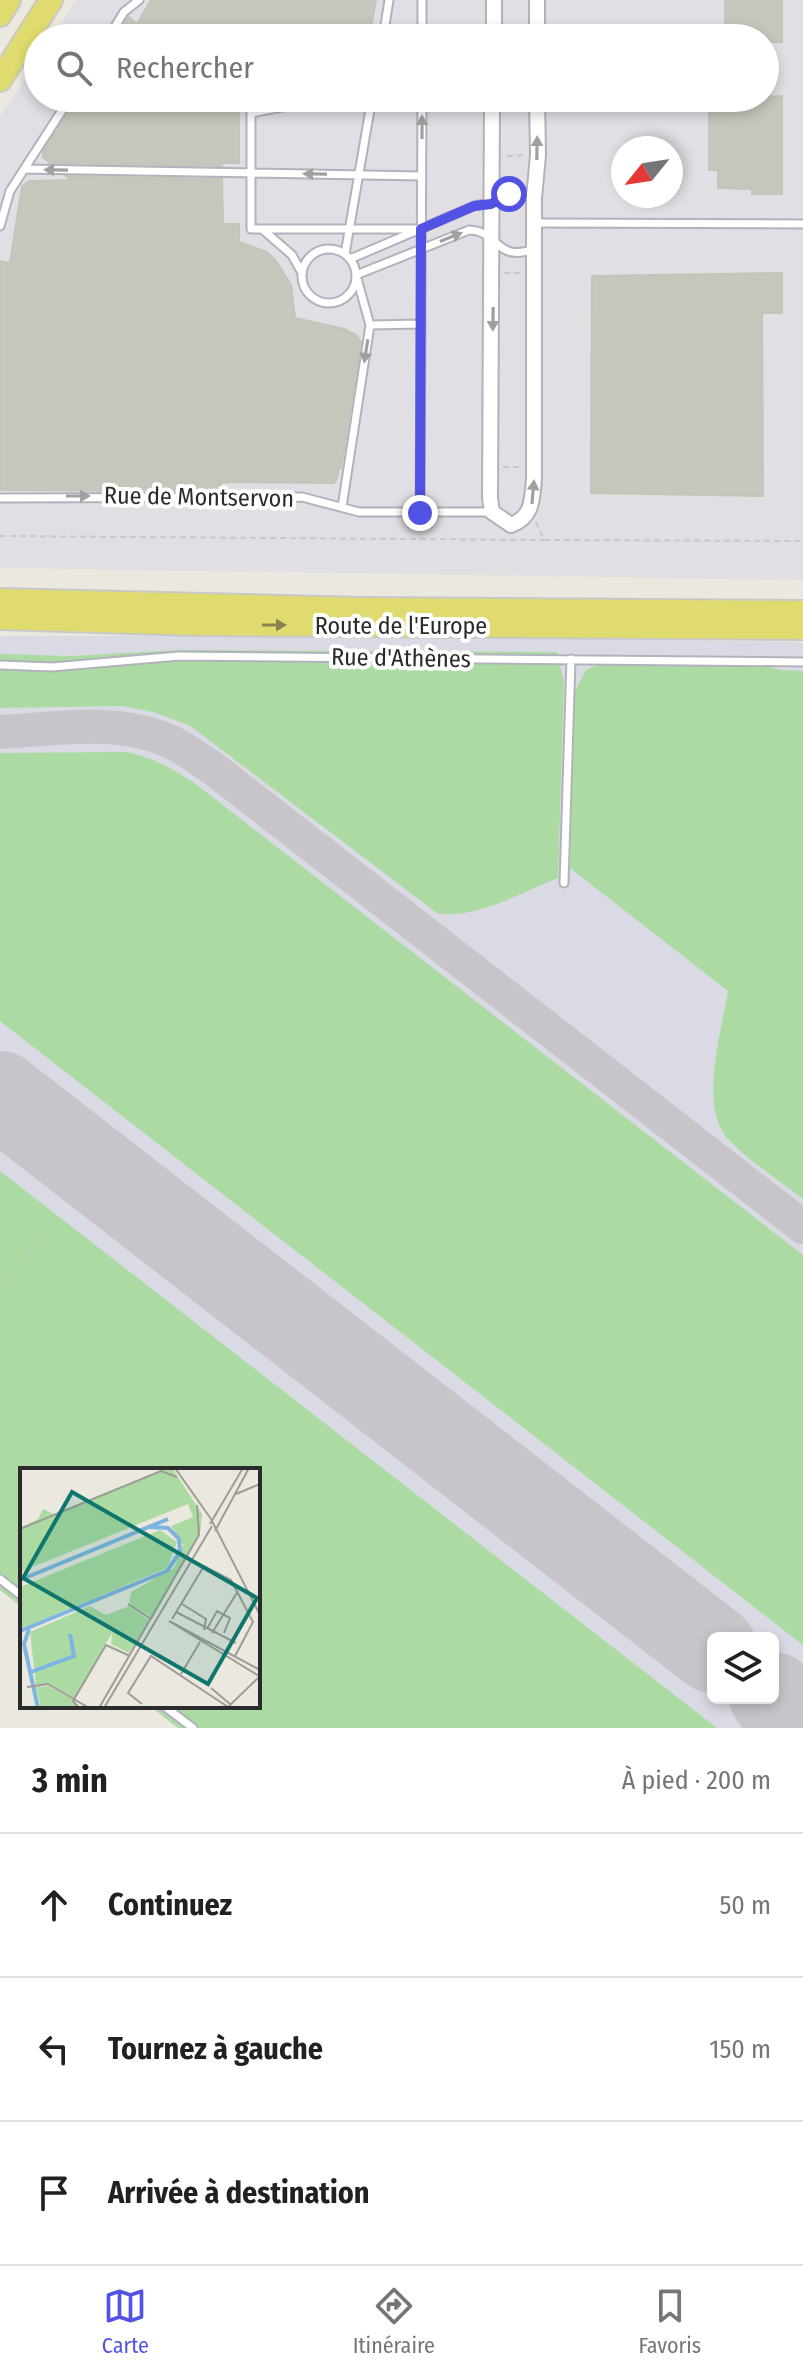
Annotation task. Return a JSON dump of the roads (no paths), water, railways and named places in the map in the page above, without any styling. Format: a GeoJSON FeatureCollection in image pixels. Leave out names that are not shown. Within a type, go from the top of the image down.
{"type":"FeatureCollection","features":[{"type":"Feature","properties":{"kind":"main road"},"geometry":{"type":"LineString","coordinates":[[0,15],[9,0]]}},
{"type":"Feature","properties":{"kind":"main road"},"geometry":{"type":"LineString","coordinates":[[36,24],[51,0]]}},
{"type":"Feature","properties":{"kind":"main road"},"geometry":{"type":"LineString","coordinates":[[0,80],[24,42]]}},
{"type":"Feature","properties":{"kind":"main road"},"geometry":{"type":"LineString","coordinates":[[0,586],[181,591],[194,615],[183,630],[0,632]]}},
{"type":"Feature","properties":{"kind":"main road","name":"Route de l'Europe"},"geometry":{"type":"LineString","coordinates":[[0,600],[194,615],[803,628]]}},
{"type":"Feature","properties":{"kind":"main road","name":"Route de l'Europe"},"geometry":{"type":"LineString","coordinates":[[0,618],[380,609],[803,612]]}},
{"type":"Feature","properties":{"kind":"street"},"geometry":{"type":"LineString","coordinates":[[494,0],[494,24]]}},
{"type":"Feature","properties":{"kind":"street"},"geometry":{"type":"LineString","coordinates":[[537,0],[537,24]]}},
{"type":"Feature","properties":{"kind":"street"},"geometry":{"type":"LineString","coordinates":[[492,112],[492,512],[511,525],[520,522],[531,510],[534,467],[534,198],[537,112]]}},
{"type":"Feature","properties":{"kind":"lane"},"geometry":{"type":"LineString","coordinates":[[117,24],[124,12],[139,0]]}},
{"type":"Feature","properties":{"kind":"lane"},"geometry":{"type":"LineString","coordinates":[[385,24],[389,0]]}},
{"type":"Feature","properties":{"kind":"lane"},"geometry":{"type":"LineString","coordinates":[[422,0],[422,24]]}},
{"type":"Feature","properties":{"kind":"lane"},"geometry":{"type":"LineString","coordinates":[[0,226],[10,191],[61,112]]}},
{"type":"Feature","properties":{"kind":"lane"},"geometry":{"type":"LineString","coordinates":[[256,112],[251,113],[251,229],[421,229]]}},
{"type":"Feature","properties":{"kind":"lane"},"geometry":{"type":"LineString","coordinates":[[342,507],[370,325],[348,256],[370,112]]}},
{"type":"Feature","properties":{"kind":"lane"},"geometry":{"type":"LineString","coordinates":[[420,513],[422,112]]}},
{"type":"Feature","properties":{"kind":"lane"},"geometry":{"type":"LineString","coordinates":[[25,169],[421,176]]}},
{"type":"Feature","properties":{"kind":"lane"},"geometry":{"type":"LineString","coordinates":[[302,273],[310,257],[317,252],[335,249],[348,256],[474,206],[491,204],[509,194],[534,198]]}},
{"type":"Feature","properties":{"kind":"lane"},"geometry":{"type":"LineString","coordinates":[[534,223],[803,224]]}},
{"type":"Feature","properties":{"kind":"lane"},"geometry":{"type":"LineString","coordinates":[[262,229],[292,255],[312,297],[328,303],[337,302],[351,292],[356,275]]}},
{"type":"Feature","properties":{"kind":"lane"},"geometry":{"type":"LineString","coordinates":[[356,275],[469,230],[478,230],[509,253],[534,249]]}},
{"type":"Feature","properties":{"kind":"lane"},"geometry":{"type":"LineString","coordinates":[[370,325],[421,324]]}},
{"type":"Feature","properties":{"kind":"lane","name":"Rue de Montservon"},"geometry":{"type":"LineString","coordinates":[[0,498],[302,497],[359,512],[492,512]]}},
{"type":"Feature","properties":{"kind":"lane","name":"Rue d'Athènes"},"geometry":{"type":"LineString","coordinates":[[0,665],[52,667],[179,656],[803,662]]}},
{"type":"Feature","properties":{"kind":"lane"},"geometry":{"type":"LineString","coordinates":[[564,883],[571,659]]}},
{"type":"Feature","properties":{"kind":"lane"},"geometry":{"type":"LineString","coordinates":[[0,1579],[20,1594]]}},
{"type":"Feature","properties":{"kind":"lane"},"geometry":{"type":"LineString","coordinates":[[167,1708],[193,1728]]}}]}
